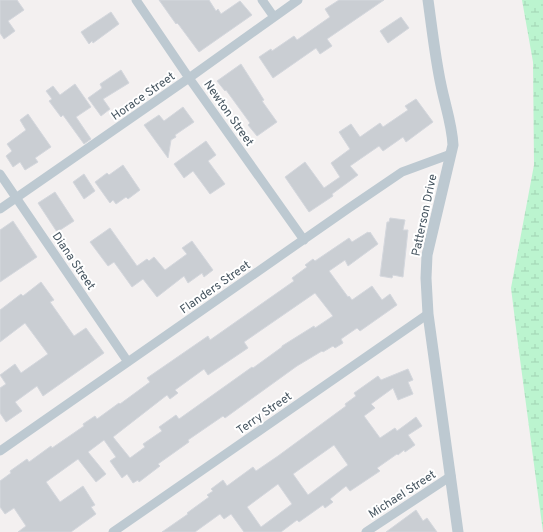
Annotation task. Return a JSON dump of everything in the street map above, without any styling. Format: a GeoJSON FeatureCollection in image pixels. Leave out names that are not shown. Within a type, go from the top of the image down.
{"type":"FeatureCollection","features":[{"type":"Feature","properties":{"kind":"street","name":"Newton Street"},"geometry":{"type":"LineString","coordinates":[[136,0],[189,78],[304,240]]}},
{"type":"Feature","properties":{"kind":"street"},"geometry":{"type":"LineString","coordinates":[[262,0],[274,17]]}},
{"type":"Feature","properties":{"kind":"street","name":"Horace Street"},"geometry":{"type":"LineString","coordinates":[[0,209],[189,78],[298,0]]}},
{"type":"Feature","properties":{"kind":"street","name":"Patterson Drive"},"geometry":{"type":"LineString","coordinates":[[428,0],[433,43],[452,130],[453,145],[427,255],[426,278],[428,314],[458,532]]}},
{"type":"Feature","properties":{"kind":"street","name":"Flanders Street"},"geometry":{"type":"LineString","coordinates":[[0,451],[402,172],[451,154]]}},
{"type":"Feature","properties":{"kind":"street","name":"Diana Street"},"geometry":{"type":"LineString","coordinates":[[0,174],[128,362]]}},
{"type":"Feature","properties":{"kind":"street","name":"Terry Street"},"geometry":{"type":"LineString","coordinates":[[113,532],[428,314]]}},
{"type":"Feature","properties":{"kind":"street","name":"Michael Street"},"geometry":{"type":"LineString","coordinates":[[366,532],[451,476]]}},
{"type":"Feature","properties":{"kind":"green space"},"geometry":{"type":"Polygon","coordinates":[[[522,0],[543,0],[543,532],[511,288],[534,165],[533,62],[522,0]]]}},
{"type":"Feature","properties":{"kind":"building"},"geometry":{"type":"Polygon","coordinates":[[[0,0],[17,0],[24,10],[8,21],[15,31],[4,39],[0,33],[0,0]]]}},
{"type":"Feature","properties":{"kind":"building"},"geometry":{"type":"Polygon","coordinates":[[[159,0],[209,0],[216,11],[218,9],[221,14],[240,1],[252,15],[199,52],[159,0]]]}},
{"type":"Feature","properties":{"kind":"building"},"geometry":{"type":"Polygon","coordinates":[[[339,0],[384,0],[327,39],[332,46],[320,54],[316,48],[273,78],[259,57],[271,49],[272,51],[294,36],[297,40],[330,17],[325,9],[339,0]]]}},
{"type":"Feature","properties":{"kind":"building"},"geometry":{"type":"Polygon","coordinates":[[[111,12],[119,24],[93,43],[92,41],[89,44],[81,32],[111,12]]]}},
{"type":"Feature","properties":{"kind":"building"},"geometry":{"type":"Polygon","coordinates":[[[401,17],[409,28],[388,43],[380,31],[401,17]]]}},
{"type":"Feature","properties":{"kind":"building"},"geometry":{"type":"Polygon","coordinates":[[[241,64],[264,100],[262,101],[277,122],[257,136],[248,125],[250,123],[226,90],[225,91],[217,81],[241,64]]]}},
{"type":"Feature","properties":{"kind":"building"},"geometry":{"type":"Polygon","coordinates":[[[121,70],[129,83],[103,99],[110,109],[101,116],[88,98],[102,88],[100,84],[121,70]]]}},
{"type":"Feature","properties":{"kind":"building"},"geometry":{"type":"Polygon","coordinates":[[[75,84],[91,107],[76,117],[91,139],[84,144],[63,115],[61,117],[49,101],[52,99],[46,91],[53,86],[60,95],[75,84]]]}},
{"type":"Feature","properties":{"kind":"building"},"geometry":{"type":"Polygon","coordinates":[[[416,99],[433,122],[406,142],[403,137],[383,151],[379,146],[350,166],[358,175],[332,194],[333,196],[309,212],[285,177],[305,162],[324,188],[340,177],[331,163],[350,149],[339,132],[351,124],[360,137],[380,123],[383,127],[408,110],[405,106],[416,99]]]}},
{"type":"Feature","properties":{"kind":"building"},"geometry":{"type":"Polygon","coordinates":[[[183,107],[194,122],[175,135],[176,137],[171,140],[168,158],[144,125],[159,115],[164,121],[183,107]]]}},
{"type":"Feature","properties":{"kind":"building"},"geometry":{"type":"Polygon","coordinates":[[[28,114],[51,147],[35,158],[38,162],[25,170],[20,162],[13,167],[6,156],[12,151],[7,144],[26,130],[20,120],[28,114]]]}},
{"type":"Feature","properties":{"kind":"building"},"geometry":{"type":"Polygon","coordinates":[[[206,141],[216,155],[208,161],[225,184],[210,194],[193,171],[184,178],[174,164],[206,141]]]}},
{"type":"Feature","properties":{"kind":"building"},"geometry":{"type":"Polygon","coordinates":[[[123,165],[140,190],[128,199],[126,197],[116,204],[113,200],[110,203],[95,182],[107,173],[109,175],[123,165]]]}},
{"type":"Feature","properties":{"kind":"building"},"geometry":{"type":"Polygon","coordinates":[[[84,174],[95,191],[84,199],[73,182],[84,174]]]}},
{"type":"Feature","properties":{"kind":"building"},"geometry":{"type":"Polygon","coordinates":[[[55,192],[74,221],[57,232],[38,203],[55,192]]]}},
{"type":"Feature","properties":{"kind":"building"},"geometry":{"type":"Polygon","coordinates":[[[390,218],[405,220],[403,230],[408,230],[403,277],[393,275],[392,278],[380,276],[387,222],[389,222],[390,218]]]}},
{"type":"Feature","properties":{"kind":"building"},"geometry":{"type":"Polygon","coordinates":[[[13,221],[37,257],[0,282],[0,230],[13,221]]]}},
{"type":"Feature","properties":{"kind":"building"},"geometry":{"type":"Polygon","coordinates":[[[110,228],[137,266],[147,259],[149,261],[154,257],[165,270],[187,254],[182,248],[192,241],[213,270],[204,277],[202,273],[188,283],[184,276],[157,297],[143,279],[132,287],[114,262],[108,266],[90,242],[110,228]]]}},
{"type":"Feature","properties":{"kind":"building"},"geometry":{"type":"Polygon","coordinates":[[[370,232],[378,244],[348,266],[345,260],[329,271],[348,297],[349,296],[352,300],[372,286],[382,300],[390,294],[397,305],[360,331],[357,328],[341,339],[343,343],[335,348],[333,346],[323,352],[322,351],[297,366],[225,418],[223,416],[188,440],[189,442],[158,464],[160,466],[139,482],[138,480],[133,483],[127,474],[122,478],[110,461],[116,457],[104,440],[88,452],[106,474],[96,482],[78,459],[46,482],[60,502],[83,486],[95,505],[91,507],[96,514],[71,532],[18,532],[26,526],[14,508],[5,514],[0,507],[0,481],[11,473],[10,471],[27,459],[29,462],[51,446],[52,448],[84,426],[83,424],[95,416],[97,419],[119,403],[120,404],[150,382],[147,378],[208,336],[210,340],[294,281],[292,278],[307,267],[305,265],[313,259],[315,261],[349,238],[352,242],[370,232]],[[315,293],[244,342],[248,348],[208,375],[204,369],[175,390],[178,393],[170,399],[167,395],[113,437],[130,458],[145,447],[143,444],[162,431],[159,427],[176,415],[179,419],[282,346],[314,326],[315,328],[333,316],[315,293]]]}},
{"type":"Feature","properties":{"kind":"building"},"geometry":{"type":"Polygon","coordinates":[[[41,282],[54,300],[50,302],[74,336],[86,328],[104,353],[43,396],[37,386],[15,402],[22,411],[6,422],[0,413],[0,388],[6,384],[0,375],[15,364],[21,373],[48,354],[25,323],[0,342],[0,310],[21,294],[23,296],[41,282]]]}},
{"type":"Feature","properties":{"kind":"building"},"geometry":{"type":"Polygon","coordinates":[[[408,369],[413,380],[408,382],[413,394],[398,400],[393,388],[371,404],[375,408],[364,416],[380,438],[395,428],[397,431],[416,417],[422,426],[408,435],[415,445],[405,452],[404,450],[398,455],[397,454],[377,468],[380,471],[350,491],[346,486],[330,499],[333,502],[325,508],[323,505],[299,522],[297,520],[281,532],[244,532],[231,514],[224,519],[220,514],[195,532],[162,532],[209,497],[207,495],[213,491],[211,489],[223,480],[227,486],[253,467],[256,471],[346,406],[345,404],[356,396],[354,393],[378,376],[381,380],[408,369]],[[334,445],[293,474],[308,495],[348,465],[334,445]],[[278,484],[247,507],[261,527],[292,504],[278,484]]]}},
{"type":"Feature","properties":{"kind":"building"},"geometry":{"type":"Polygon","coordinates":[[[416,510],[423,521],[427,518],[437,532],[386,532],[416,510]]]}}]}
